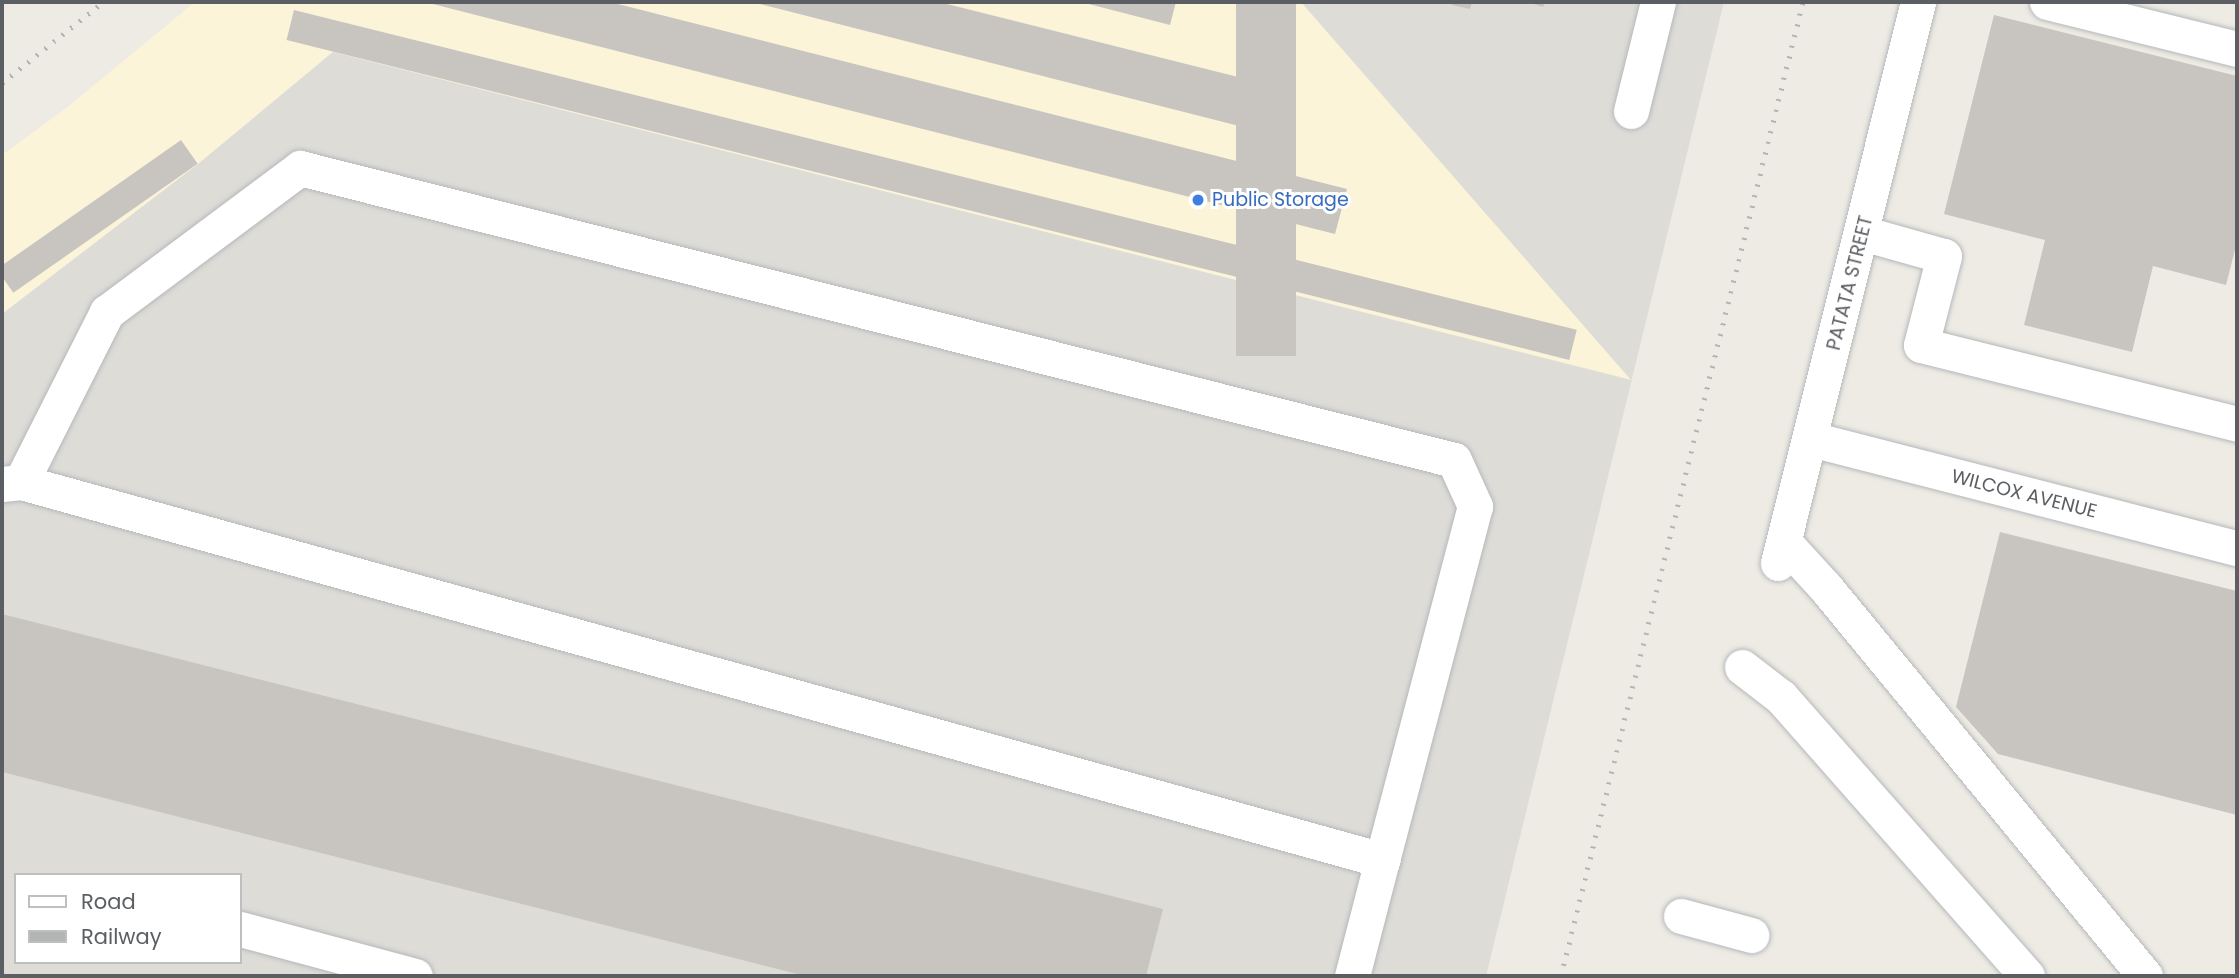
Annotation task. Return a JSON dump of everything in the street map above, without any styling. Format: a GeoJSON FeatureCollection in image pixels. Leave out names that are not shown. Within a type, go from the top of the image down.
{"type":"FeatureCollection","features":[{"type":"Feature","properties":{"kind":"street"},"geometry":{"type":"LineString","coordinates":[[1632,111],[1658,2]]}},
{"type":"Feature","properties":{"kind":"street","name":"PATATA STREET"},"geometry":{"type":"LineString","coordinates":[[1919,2],[1781,553],[1835,599],[2145,976]]}},
{"type":"Feature","properties":{"kind":"street"},"geometry":{"type":"LineString","coordinates":[[2047,2],[2237,49]]}},
{"type":"Feature","properties":{"kind":"street"},"geometry":{"type":"LineString","coordinates":[[1352,976],[1475,506],[1454,460],[300,168],[107,312],[11,483],[1382,860]]}},
{"type":"Feature","properties":{"kind":"street"},"geometry":{"type":"LineString","coordinates":[[1862,233],[1944,256],[1921,345],[2237,424]]}},
{"type":"Feature","properties":{"kind":"street","name":"WILCOX AVENUE"},"geometry":{"type":"LineString","coordinates":[[1811,439],[2237,548]]}},
{"type":"Feature","properties":{"kind":"street"},"geometry":{"type":"LineString","coordinates":[[1741,667],[1781,697],[2027,976]]}},
{"type":"Feature","properties":{"kind":"street"},"geometry":{"type":"LineString","coordinates":[[1681,916],[1751,935]]}},
{"type":"Feature","properties":{"kind":"street"},"geometry":{"type":"LineString","coordinates":[[242,930],[415,976]]}},
{"type":"Feature","properties":{"kind":"shaded area","name":"Public Storage"},"geometry":{"type":"Polygon","coordinates":[[[195,2],[1301,2],[1632,380],[333,52],[198,164],[2,314],[2,155],[65,109],[195,2]]]}},
{"type":"Feature","properties":{"kind":"shaded area"},"geometry":{"type":"Polygon","coordinates":[[[1301,2],[1724,2],[1486,976],[2,976],[2,314],[198,164],[333,52],[1631,380],[1301,2]]]}},
{"type":"Feature","properties":{"kind":"building"},"geometry":{"type":"Polygon","coordinates":[[[425,2],[610,2],[1347,189],[1335,234],[425,2]]]}},
{"type":"Feature","properties":{"kind":"building"},"geometry":{"type":"Polygon","coordinates":[[[752,2],[939,2],[1254,81],[1243,127],[752,2]]]}},
{"type":"Feature","properties":{"kind":"building"},"geometry":{"type":"Polygon","coordinates":[[[1081,2],[1176,2],[1170,25],[1081,2]]]}},
{"type":"Feature","properties":{"kind":"building"},"geometry":{"type":"Polygon","coordinates":[[[1236,2],[1296,2],[1296,356],[1236,356],[1236,2]]]}},
{"type":"Feature","properties":{"kind":"building"},"geometry":{"type":"Polygon","coordinates":[[[1452,2],[1472,2],[1470,9],[1452,5],[1452,2]]]}},
{"type":"Feature","properties":{"kind":"building"},"geometry":{"type":"Polygon","coordinates":[[[1528,2],[1545,2],[1543,7],[1528,2]]]}},
{"type":"Feature","properties":{"kind":"building"},"geometry":{"type":"Polygon","coordinates":[[[294,10],[1577,330],[1569,360],[287,40],[294,10]]]}},
{"type":"Feature","properties":{"kind":"building"},"geometry":{"type":"Polygon","coordinates":[[[1994,15],[2237,76],[2237,242],[2226,285],[2153,266],[2132,352],[2024,325],[2045,240],[1944,214],[1994,15]]]}},
{"type":"Feature","properties":{"kind":"building"},"geometry":{"type":"Polygon","coordinates":[[[181,140],[198,164],[13,293],[2,277],[2,265],[181,140]]]}},
{"type":"Feature","properties":{"kind":"building"},"geometry":{"type":"Polygon","coordinates":[[[2000,532],[2237,591],[2237,815],[1998,754],[1956,707],[2000,532]]]}},
{"type":"Feature","properties":{"kind":"building"},"geometry":{"type":"Polygon","coordinates":[[[2,614],[1163,909],[1146,976],[805,976],[2,772],[2,614]]]}},
{"type":"Feature","properties":{"kind":"railway"},"geometry":{"type":"LineString","coordinates":[[2,83],[103,2]]}},
{"type":"Feature","properties":{"kind":"railway"},"geometry":{"type":"LineString","coordinates":[[1561,976],[1803,2]]}},
{"type":"Feature","properties":{"kind":"place","name":"Public Storage"},"geometry":{"type":"Point","coordinates":[1198,200]}}]}
